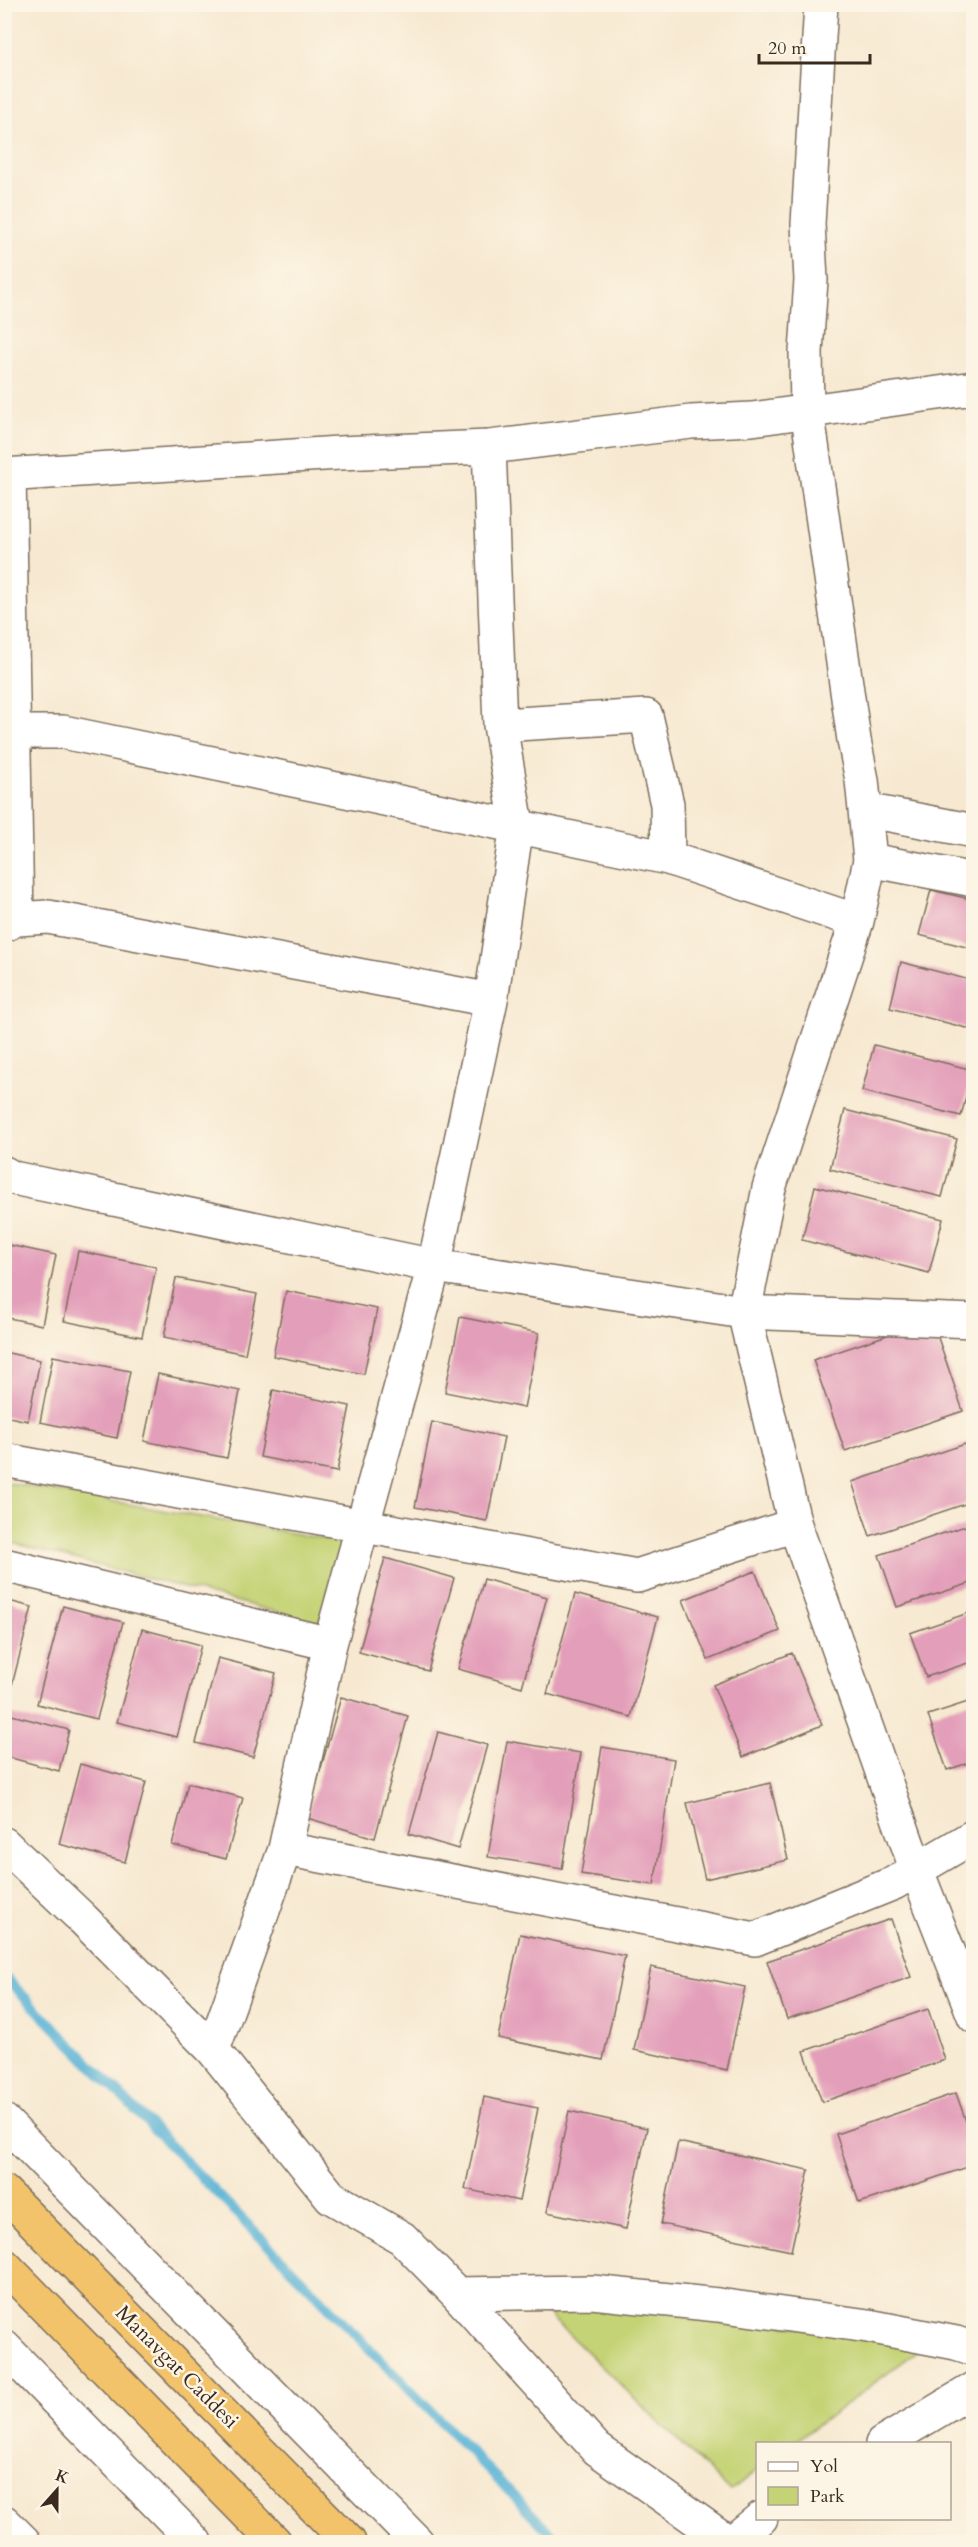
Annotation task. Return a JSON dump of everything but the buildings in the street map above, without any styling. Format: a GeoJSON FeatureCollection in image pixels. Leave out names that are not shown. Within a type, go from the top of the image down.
{"type":"FeatureCollection","features":[{"type":"Feature","properties":{"kind":"highway","name":"Manavgat Caddesi"},"geometry":{"type":"LineString","coordinates":[[4,2192],[349,2542]]}},
{"type":"Feature","properties":{"kind":"highway"},"geometry":{"type":"LineString","coordinates":[[4,2265],[275,2542]]}},
{"type":"Feature","properties":{"kind":"street"},"geometry":{"type":"LineString","coordinates":[[820,4],[808,224],[811,280],[806,352],[807,410],[865,810],[870,860],[856,921],[769,1188],[744,1312],[795,1525],[917,1871],[974,2016]]}},
{"type":"Feature","properties":{"kind":"street"},"geometry":{"type":"LineString","coordinates":[[491,1000],[48,917],[11,922],[7,475],[339,453],[489,447],[691,422],[752,418],[974,388]]}},
{"type":"Feature","properties":{"kind":"street"},"geometry":{"type":"LineString","coordinates":[[213,2050],[285,1849],[330,1644],[434,1266],[491,1000],[518,825],[500,725],[489,447]]}},
{"type":"Feature","properties":{"kind":"street"},"geometry":{"type":"LineString","coordinates":[[500,725],[646,716],[668,804],[668,858]]}},
{"type":"Feature","properties":{"kind":"street"},"geometry":{"type":"LineString","coordinates":[[9,734],[63,732],[668,858],[856,921]]}},
{"type":"Feature","properties":{"kind":"street"},"geometry":{"type":"LineString","coordinates":[[865,810],[974,831]]}},
{"type":"Feature","properties":{"kind":"street"},"geometry":{"type":"LineString","coordinates":[[870,860],[974,880]]}},
{"type":"Feature","properties":{"kind":"street"},"geometry":{"type":"LineString","coordinates":[[4,1173],[14,1178],[434,1266],[744,1312],[974,1321]]}},
{"type":"Feature","properties":{"kind":"street"},"geometry":{"type":"LineString","coordinates":[[4,1460],[637,1576],[795,1525]]}},
{"type":"Feature","properties":{"kind":"street"},"geometry":{"type":"LineString","coordinates":[[4,1565],[330,1644]]}},
{"type":"Feature","properties":{"kind":"street"},"geometry":{"type":"LineString","coordinates":[[285,1849],[755,1939],[894,1883],[974,1836]]}},
{"type":"Feature","properties":{"kind":"street"},"geometry":{"type":"LineString","coordinates":[[4,1844],[83,1918],[213,2050],[331,2197],[402,2238],[457,2294],[597,2449],[730,2542],[758,2520]]}},
{"type":"Feature","properties":{"kind":"street"},"geometry":{"type":"LineString","coordinates":[[4,2121],[417,2542]]}},
{"type":"Feature","properties":{"kind":"street"},"geometry":{"type":"LineString","coordinates":[[457,2294],[592,2292],[718,2305],[868,2326],[956,2343],[974,2349]]}},
{"type":"Feature","properties":{"kind":"street"},"geometry":{"type":"LineString","coordinates":[[4,2347],[195,2542]]}},
{"type":"Feature","properties":{"kind":"street"},"geometry":{"type":"LineString","coordinates":[[885,2442],[974,2389]]}},
{"type":"Feature","properties":{"kind":"street"},"geometry":{"type":"LineString","coordinates":[[4,2522],[24,2542]]}},
{"type":"Feature","properties":{"kind":"green space"},"geometry":{"type":"Polygon","coordinates":[[[4,1482],[342,1542],[319,1623],[5,1541],[4,1482]]]}},
{"type":"Feature","properties":{"kind":"green space"},"geometry":{"type":"Polygon","coordinates":[[[521,2288],[927,2344],[794,2442],[756,2442],[756,2471],[730,2491],[521,2288]]]}},
{"type":"Feature","properties":{"kind":"waterway"},"geometry":{"type":"LineString","coordinates":[[4,1976],[559,2542]]}}]}
